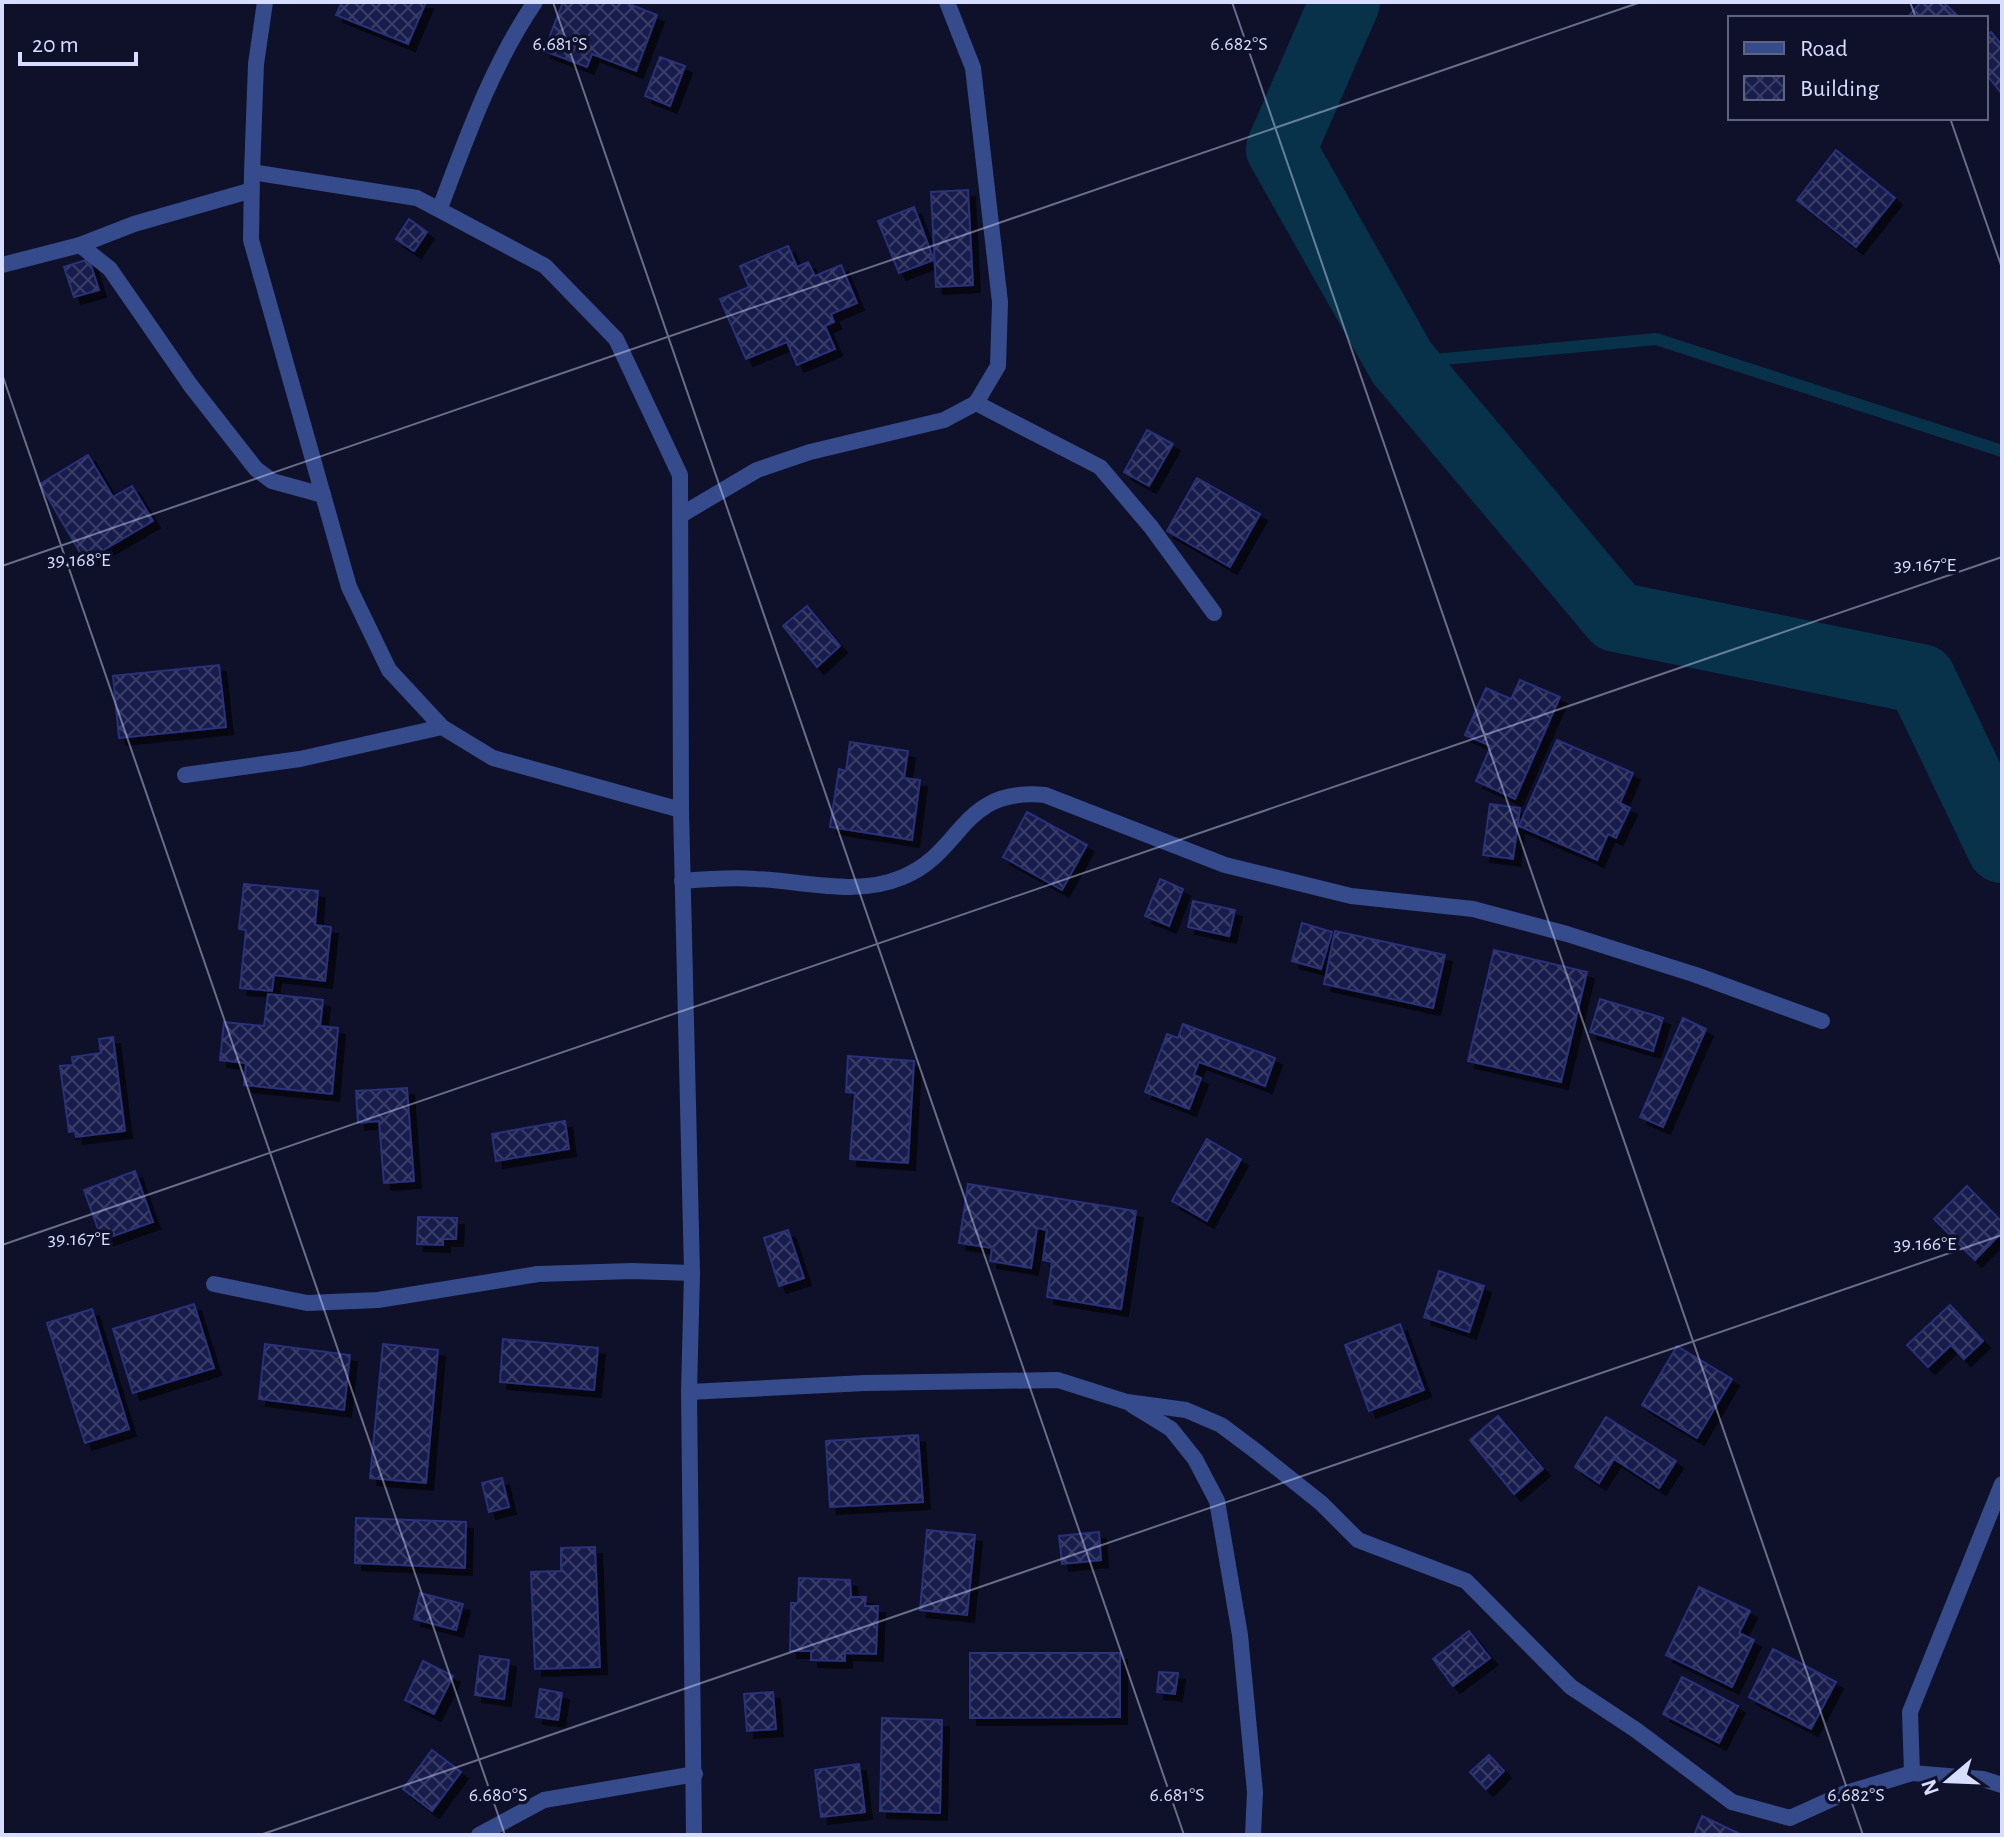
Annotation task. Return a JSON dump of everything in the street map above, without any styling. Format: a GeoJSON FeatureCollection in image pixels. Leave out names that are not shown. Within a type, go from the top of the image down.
{"type":"FeatureCollection","features":[{"type":"Feature","properties":{"kind":"street"},"geometry":{"type":"LineString","coordinates":[[265,2],[256,64],[249,191],[251,240],[349,587],[389,670],[442,727],[493,758],[681,810]]}},
{"type":"Feature","properties":{"kind":"street"},"geometry":{"type":"LineString","coordinates":[[440,208],[473,118],[508,46],[535,2]]}},
{"type":"Feature","properties":{"kind":"street"},"geometry":{"type":"LineString","coordinates":[[681,515],[757,470],[810,452],[944,420],[976,403],[998,366],[1000,302],[973,68],[947,2]]}},
{"type":"Feature","properties":{"kind":"street"},"geometry":{"type":"LineString","coordinates":[[252,172],[417,198],[545,266],[616,339],[680,475],[682,881],[692,1273],[689,1392],[694,1835]]}},
{"type":"Feature","properties":{"kind":"street"},"geometry":{"type":"LineString","coordinates":[[2,265],[80,245],[134,224],[249,191]]}},
{"type":"Feature","properties":{"kind":"street"},"geometry":{"type":"LineString","coordinates":[[80,245],[110,269],[191,386],[256,469],[272,481],[323,495]]}},
{"type":"Feature","properties":{"kind":"street"},"geometry":{"type":"LineString","coordinates":[[976,403],[1100,467],[1151,527],[1214,613]]}},
{"type":"Feature","properties":{"kind":"street"},"geometry":{"type":"LineString","coordinates":[[185,775],[300,759],[442,727]]}},
{"type":"Feature","properties":{"kind":"street"},"geometry":{"type":"LineString","coordinates":[[682,881],[757,879],[809,885],[871,886],[904,877],[929,862],[975,811],[994,800],[1023,793],[1045,795],[1225,865],[1351,896],[1473,909],[1527,923],[1696,975],[1822,1021]]}},
{"type":"Feature","properties":{"kind":"street"},"geometry":{"type":"LineString","coordinates":[[214,1284],[307,1303],[378,1300],[538,1274],[692,1273]]}},
{"type":"Feature","properties":{"kind":"street"},"geometry":{"type":"LineString","coordinates":[[689,1392],[865,1383],[1058,1380],[1127,1402],[1186,1410],[1221,1425],[1321,1503],[1358,1540],[1466,1581],[1571,1687],[1636,1730],[1732,1802],[1790,1818],[1843,1794],[1912,1773],[1983,1779],[2002,1785]]}},
{"type":"Feature","properties":{"kind":"street"},"geometry":{"type":"LineString","coordinates":[[1127,1402],[1171,1429],[1195,1459],[1217,1501],[1240,1635],[1255,1792],[1253,1835]]}},
{"type":"Feature","properties":{"kind":"street"},"geometry":{"type":"LineString","coordinates":[[1912,1773],[1910,1712],[2002,1484]]}},
{"type":"Feature","properties":{"kind":"street"},"geometry":{"type":"LineString","coordinates":[[479,1835],[544,1800],[695,1774]]}},
{"type":"Feature","properties":{"kind":"building"},"geometry":{"type":"Polygon","coordinates":[[[342,2],[426,2],[408,44],[336,15],[342,2]]]}},
{"type":"Feature","properties":{"kind":"building"},"geometry":{"type":"Polygon","coordinates":[[[563,2],[624,2],[657,15],[636,71],[592,54],[587,67],[544,51],[563,2]]]}},
{"type":"Feature","properties":{"kind":"building"},"geometry":{"type":"Polygon","coordinates":[[[1921,2],[1943,2],[1958,16],[1909,16],[1921,2]]]}},
{"type":"Feature","properties":{"kind":"building"},"geometry":{"type":"Polygon","coordinates":[[[1991,32],[2002,45],[2002,94],[1988,76],[1988,35],[1991,32]]]}},
{"type":"Feature","properties":{"kind":"building"},"geometry":{"type":"Polygon","coordinates":[[[660,57],[685,66],[670,106],[645,96],[660,57]]]}},
{"type":"Feature","properties":{"kind":"building"},"geometry":{"type":"Polygon","coordinates":[[[1836,150],[1895,198],[1856,247],[1797,200],[1836,150]]]}},
{"type":"Feature","properties":{"kind":"building"},"geometry":{"type":"Polygon","coordinates":[[[968,190],[973,285],[936,287],[931,192],[968,190]]]}},
{"type":"Feature","properties":{"kind":"building"},"geometry":{"type":"Polygon","coordinates":[[[914,207],[934,260],[899,273],[878,221],[914,207]]]}},
{"type":"Feature","properties":{"kind":"building"},"geometry":{"type":"Polygon","coordinates":[[[409,219],[427,232],[414,251],[396,239],[409,219]]]}},
{"type":"Feature","properties":{"kind":"building"},"geometry":{"type":"Polygon","coordinates":[[[788,246],[797,267],[808,262],[815,276],[841,265],[857,303],[831,314],[834,322],[825,326],[835,349],[797,365],[787,342],[746,359],[720,299],[749,287],[740,266],[788,246]]]}},
{"type":"Feature","properties":{"kind":"building"},"geometry":{"type":"Polygon","coordinates":[[[89,259],[99,290],[74,297],[64,267],[89,259]]]}},
{"type":"Feature","properties":{"kind":"building"},"geometry":{"type":"Polygon","coordinates":[[[1147,430],[1173,444],[1149,486],[1124,472],[1147,430]]]}},
{"type":"Feature","properties":{"kind":"building"},"geometry":{"type":"Polygon","coordinates":[[[88,455],[113,497],[132,486],[153,521],[85,561],[40,484],[88,455]]]}},
{"type":"Feature","properties":{"kind":"building"},"geometry":{"type":"Polygon","coordinates":[[[1197,478],[1260,514],[1230,567],[1167,531],[1197,478]]]}},
{"type":"Feature","properties":{"kind":"building"},"geometry":{"type":"Polygon","coordinates":[[[807,606],[840,646],[817,667],[783,626],[807,606]]]}},
{"type":"Feature","properties":{"kind":"building"},"geometry":{"type":"Polygon","coordinates":[[[219,665],[226,727],[119,738],[113,676],[219,665]]]}},
{"type":"Feature","properties":{"kind":"building"},"geometry":{"type":"Polygon","coordinates":[[[1520,680],[1560,697],[1515,799],[1476,781],[1491,746],[1465,735],[1486,688],[1511,699],[1520,680]]]}},
{"type":"Feature","properties":{"kind":"building"},"geometry":{"type":"Polygon","coordinates":[[[1557,740],[1633,773],[1620,803],[1630,808],[1616,838],[1608,834],[1597,860],[1519,826],[1557,740]]]}},
{"type":"Feature","properties":{"kind":"building"},"geometry":{"type":"Polygon","coordinates":[[[850,742],[908,751],[904,778],[920,780],[912,840],[830,827],[839,769],[846,771],[850,742]]]}},
{"type":"Feature","properties":{"kind":"building"},"geometry":{"type":"Polygon","coordinates":[[[1490,804],[1520,808],[1513,859],[1483,855],[1490,804]]]}},
{"type":"Feature","properties":{"kind":"building"},"geometry":{"type":"Polygon","coordinates":[[[1027,812],[1087,845],[1062,890],[1003,857],[1027,812]]]}},
{"type":"Feature","properties":{"kind":"building"},"geometry":{"type":"Polygon","coordinates":[[[1160,879],[1183,889],[1169,926],[1145,916],[1160,879]]]}},
{"type":"Feature","properties":{"kind":"building"},"geometry":{"type":"Polygon","coordinates":[[[244,884],[318,891],[315,925],[331,927],[325,981],[274,975],[272,991],[240,988],[246,930],[239,929],[244,884]]]}},
{"type":"Feature","properties":{"kind":"building"},"geometry":{"type":"Polygon","coordinates":[[[1193,901],[1235,910],[1229,936],[1188,927],[1193,901]]]}},
{"type":"Feature","properties":{"kind":"building"},"geometry":{"type":"Polygon","coordinates":[[[1302,923],[1332,932],[1321,969],[1292,961],[1302,923]]]}},
{"type":"Feature","properties":{"kind":"building"},"geometry":{"type":"Polygon","coordinates":[[[1335,931],[1445,955],[1433,1008],[1324,984],[1335,931]]]}},
{"type":"Feature","properties":{"kind":"building"},"geometry":{"type":"Polygon","coordinates":[[[1494,950],[1587,972],[1561,1082],[1468,1061],[1494,950]]]}},
{"type":"Feature","properties":{"kind":"building"},"geometry":{"type":"Polygon","coordinates":[[[268,994],[323,1000],[320,1026],[338,1028],[332,1094],[244,1085],[246,1063],[220,1060],[224,1022],[264,1026],[268,994]]]}},
{"type":"Feature","properties":{"kind":"building"},"geometry":{"type":"Polygon","coordinates":[[[1600,999],[1663,1018],[1653,1051],[1590,1032],[1600,999]]]}},
{"type":"Feature","properties":{"kind":"building"},"geometry":{"type":"Polygon","coordinates":[[[1683,1018],[1706,1029],[1663,1127],[1640,1117],[1683,1018]]]}},
{"type":"Feature","properties":{"kind":"building"},"geometry":{"type":"Polygon","coordinates":[[[1183,1024],[1275,1058],[1265,1086],[1199,1062],[1194,1075],[1201,1078],[1189,1109],[1145,1092],[1167,1034],[1178,1038],[1183,1024]]]}},
{"type":"Feature","properties":{"kind":"building"},"geometry":{"type":"Polygon","coordinates":[[[113,1037],[125,1131],[76,1137],[75,1131],[69,1132],[60,1066],[73,1065],[72,1057],[101,1053],[99,1039],[113,1037]]]}},
{"type":"Feature","properties":{"kind":"building"},"geometry":{"type":"Polygon","coordinates":[[[848,1056],[914,1061],[908,1163],[850,1159],[855,1093],[846,1092],[848,1056]]]}},
{"type":"Feature","properties":{"kind":"building"},"geometry":{"type":"Polygon","coordinates":[[[407,1088],[414,1181],[384,1183],[379,1121],[358,1123],[356,1091],[407,1088]]]}},
{"type":"Feature","properties":{"kind":"building"},"geometry":{"type":"Polygon","coordinates":[[[565,1121],[569,1149],[496,1161],[492,1134],[565,1121]]]}},
{"type":"Feature","properties":{"kind":"building"},"geometry":{"type":"Polygon","coordinates":[[[1207,1139],[1241,1159],[1207,1221],[1172,1201],[1207,1139]]]}},
{"type":"Feature","properties":{"kind":"building"},"geometry":{"type":"Polygon","coordinates":[[[135,1171],[153,1222],[102,1240],[84,1190],[135,1171]]]}},
{"type":"Feature","properties":{"kind":"building"},"geometry":{"type":"Polygon","coordinates":[[[968,1184],[1136,1211],[1121,1309],[1047,1297],[1052,1262],[1043,1260],[1047,1230],[1037,1228],[1031,1268],[990,1261],[992,1248],[959,1243],[968,1184]]]}},
{"type":"Feature","properties":{"kind":"building"},"geometry":{"type":"Polygon","coordinates":[[[1967,1186],[2002,1222],[2002,1232],[1975,1260],[1934,1219],[1967,1186]]]}},
{"type":"Feature","properties":{"kind":"building"},"geometry":{"type":"Polygon","coordinates":[[[418,1217],[457,1218],[456,1239],[443,1239],[443,1245],[417,1244],[418,1217]]]}},
{"type":"Feature","properties":{"kind":"building"},"geometry":{"type":"Polygon","coordinates":[[[788,1230],[804,1278],[779,1286],[764,1238],[788,1230]]]}},
{"type":"Feature","properties":{"kind":"building"},"geometry":{"type":"Polygon","coordinates":[[[1439,1271],[1484,1286],[1469,1332],[1424,1317],[1439,1271]]]}},
{"type":"Feature","properties":{"kind":"building"},"geometry":{"type":"Polygon","coordinates":[[[194,1304],[214,1368],[133,1393],[113,1329],[194,1304]]]}},
{"type":"Feature","properties":{"kind":"building"},"geometry":{"type":"Polygon","coordinates":[[[1950,1305],[1983,1341],[1964,1359],[1951,1345],[1928,1367],[1907,1345],[1950,1305]]]}},
{"type":"Feature","properties":{"kind":"building"},"geometry":{"type":"Polygon","coordinates":[[[92,1309],[129,1429],[85,1443],[47,1323],[92,1309]]]}},
{"type":"Feature","properties":{"kind":"building"},"geometry":{"type":"Polygon","coordinates":[[[1400,1324],[1424,1390],[1369,1411],[1345,1345],[1400,1324]]]}},
{"type":"Feature","properties":{"kind":"building"},"geometry":{"type":"Polygon","coordinates":[[[503,1339],[598,1348],[594,1390],[500,1382],[503,1339]]]}},
{"type":"Feature","properties":{"kind":"building"},"geometry":{"type":"Polygon","coordinates":[[[265,1344],[350,1355],[344,1410],[259,1399],[265,1344]]]}},
{"type":"Feature","properties":{"kind":"building"},"geometry":{"type":"Polygon","coordinates":[[[383,1344],[438,1350],[426,1483],[370,1478],[383,1344]]]}},
{"type":"Feature","properties":{"kind":"building"},"geometry":{"type":"Polygon","coordinates":[[[1677,1346],[1732,1379],[1697,1438],[1642,1405],[1677,1346]]]}},
{"type":"Feature","properties":{"kind":"building"},"geometry":{"type":"Polygon","coordinates":[[[1498,1416],[1543,1469],[1514,1494],[1470,1440],[1498,1416]]]}},
{"type":"Feature","properties":{"kind":"building"},"geometry":{"type":"Polygon","coordinates":[[[1606,1417],[1676,1461],[1659,1488],[1614,1459],[1599,1483],[1575,1467],[1606,1417]]]}},
{"type":"Feature","properties":{"kind":"building"},"geometry":{"type":"Polygon","coordinates":[[[918,1435],[923,1502],[830,1507],[826,1441],[918,1435]]]}},
{"type":"Feature","properties":{"kind":"building"},"geometry":{"type":"Polygon","coordinates":[[[502,1478],[509,1507],[489,1512],[482,1483],[502,1478]]]}},
{"type":"Feature","properties":{"kind":"building"},"geometry":{"type":"Polygon","coordinates":[[[356,1518],[466,1522],[465,1568],[355,1563],[356,1518]]]}},
{"type":"Feature","properties":{"kind":"building"},"geometry":{"type":"Polygon","coordinates":[[[927,1530],[975,1535],[967,1615],[920,1610],[927,1530]]]}},
{"type":"Feature","properties":{"kind":"building"},"geometry":{"type":"Polygon","coordinates":[[[1099,1532],[1101,1560],[1062,1564],[1059,1536],[1099,1532]]]}},
{"type":"Feature","properties":{"kind":"building"},"geometry":{"type":"Polygon","coordinates":[[[595,1547],[600,1667],[535,1669],[531,1572],[561,1571],[561,1548],[595,1547]]]}},
{"type":"Feature","properties":{"kind":"building"},"geometry":{"type":"Polygon","coordinates":[[[799,1578],[850,1580],[851,1597],[866,1597],[865,1606],[878,1606],[876,1654],[845,1653],[845,1661],[811,1660],[811,1651],[790,1651],[791,1603],[798,1603],[799,1578]]]}},
{"type":"Feature","properties":{"kind":"building"},"geometry":{"type":"Polygon","coordinates":[[[1699,1587],[1750,1611],[1739,1633],[1754,1640],[1732,1687],[1666,1655],[1699,1587]]]}},
{"type":"Feature","properties":{"kind":"building"},"geometry":{"type":"Polygon","coordinates":[[[420,1593],[463,1604],[456,1630],[414,1619],[420,1593]]]}},
{"type":"Feature","properties":{"kind":"building"},"geometry":{"type":"Polygon","coordinates":[[[1469,1631],[1490,1658],[1453,1686],[1433,1659],[1469,1631]]]}},
{"type":"Feature","properties":{"kind":"building"},"geometry":{"type":"Polygon","coordinates":[[[1773,1649],[1836,1682],[1811,1729],[1749,1697],[1773,1649]]]}},
{"type":"Feature","properties":{"kind":"building"},"geometry":{"type":"Polygon","coordinates":[[[970,1653],[1120,1653],[1120,1717],[970,1718],[970,1653]]]}},
{"type":"Feature","properties":{"kind":"building"},"geometry":{"type":"Polygon","coordinates":[[[480,1656],[509,1660],[504,1699],[475,1695],[480,1656]]]}},
{"type":"Feature","properties":{"kind":"building"},"geometry":{"type":"Polygon","coordinates":[[[423,1661],[453,1676],[434,1714],[405,1700],[423,1661]]]}},
{"type":"Feature","properties":{"kind":"building"},"geometry":{"type":"Polygon","coordinates":[[[1159,1672],[1178,1673],[1175,1694],[1157,1692],[1159,1672]]]}},
{"type":"Feature","properties":{"kind":"building"},"geometry":{"type":"Polygon","coordinates":[[[1682,1677],[1738,1706],[1719,1743],[1663,1714],[1682,1677]]]}},
{"type":"Feature","properties":{"kind":"building"},"geometry":{"type":"Polygon","coordinates":[[[540,1689],[562,1693],[558,1720],[536,1717],[540,1689]]]}},
{"type":"Feature","properties":{"kind":"building"},"geometry":{"type":"Polygon","coordinates":[[[773,1692],[776,1729],[747,1731],[744,1694],[773,1692]]]}},
{"type":"Feature","properties":{"kind":"building"},"geometry":{"type":"Polygon","coordinates":[[[882,1718],[942,1720],[940,1813],[880,1811],[882,1718]]]}},
{"type":"Feature","properties":{"kind":"building"},"geometry":{"type":"Polygon","coordinates":[[[432,1750],[461,1772],[432,1811],[403,1789],[432,1750]]]}},
{"type":"Feature","properties":{"kind":"building"},"geometry":{"type":"Polygon","coordinates":[[[1489,1755],[1504,1771],[1486,1789],[1470,1772],[1489,1755]]]}},
{"type":"Feature","properties":{"kind":"building"},"geometry":{"type":"Polygon","coordinates":[[[859,1764],[865,1812],[821,1817],[815,1770],[859,1764]]]}},
{"type":"Feature","properties":{"kind":"building"},"geometry":{"type":"Polygon","coordinates":[[[1702,1816],[1742,1835],[1694,1835],[1702,1816]]]}},
{"type":"Feature","properties":{"kind":"waterway"},"geometry":{"type":"LineString","coordinates":[[1345,2],[1281,149],[1402,363],[1616,617],[1921,679],[2002,848]]}},
{"type":"Feature","properties":{"kind":"waterway"},"geometry":{"type":"LineString","coordinates":[[1402,363],[1656,339],[2002,451]]}}]}
